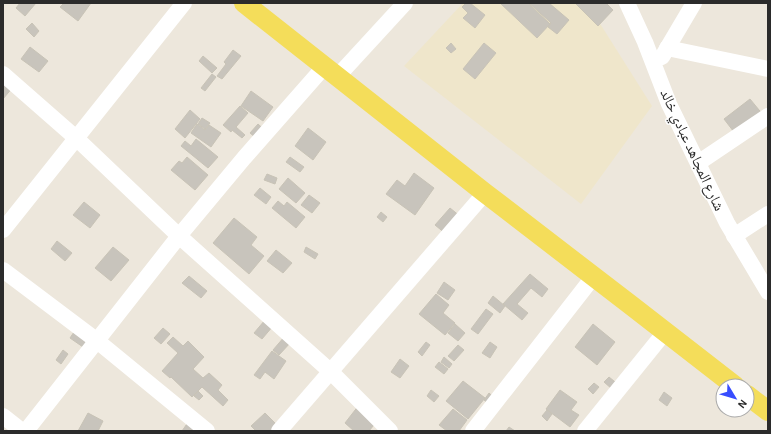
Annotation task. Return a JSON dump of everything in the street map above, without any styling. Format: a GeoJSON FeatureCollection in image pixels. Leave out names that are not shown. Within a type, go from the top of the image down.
{"type":"FeatureCollection","features":[{"type":"Feature","properties":{"kind":"main road"},"geometry":{"type":"LineString","coordinates":[[244,3],[485,193],[725,378]]}},
{"type":"Feature","properties":{"kind":"main road"},"geometry":{"type":"LineString","coordinates":[[755,401],[768,411]]}},
{"type":"Feature","properties":{"kind":"street"},"geometry":{"type":"LineString","coordinates":[[3,230],[184,3]]}},
{"type":"Feature","properties":{"kind":"street"},"geometry":{"type":"LineString","coordinates":[[26,431],[179,236],[244,158],[331,72],[405,3]]}},
{"type":"Feature","properties":{"kind":"street","name":"شارع المجاهد عبادي خالد"},"geometry":{"type":"LineString","coordinates":[[627,3],[642,35],[669,104],[727,223],[768,292]]}},
{"type":"Feature","properties":{"kind":"street"},"geometry":{"type":"LineString","coordinates":[[655,68],[694,3]]}},
{"type":"Feature","properties":{"kind":"street"},"geometry":{"type":"LineString","coordinates":[[667,48],[768,69]]}},
{"type":"Feature","properties":{"kind":"street"},"geometry":{"type":"LineString","coordinates":[[3,74],[76,138],[179,236],[330,371],[390,431]]}},
{"type":"Feature","properties":{"kind":"street"},"geometry":{"type":"LineString","coordinates":[[698,163],[768,116]]}},
{"type":"Feature","properties":{"kind":"street"},"geometry":{"type":"LineString","coordinates":[[283,430],[330,371],[485,193]]}},
{"type":"Feature","properties":{"kind":"street"},"geometry":{"type":"LineString","coordinates":[[734,236],[768,214]]}},
{"type":"Feature","properties":{"kind":"street"},"geometry":{"type":"LineString","coordinates":[[3,270],[96,340],[207,431]]}},
{"type":"Feature","properties":{"kind":"street"},"geometry":{"type":"LineString","coordinates":[[473,431],[594,276]]}},
{"type":"Feature","properties":{"kind":"street"},"geometry":{"type":"LineString","coordinates":[[585,431],[665,332]]}},
{"type":"Feature","properties":{"kind":"street"},"geometry":{"type":"LineString","coordinates":[[3,416],[22,431]]}},
{"type":"Feature","properties":{"kind":"shaded area"},"geometry":{"type":"Polygon","coordinates":[[[463,3],[587,3],[652,106],[581,204],[404,66],[463,3]]]}},
{"type":"Feature","properties":{"kind":"building"},"geometry":{"type":"Polygon","coordinates":[[[20,3],[36,3],[25,16],[16,8],[20,3]]]}},
{"type":"Feature","properties":{"kind":"building"},"geometry":{"type":"Polygon","coordinates":[[[64,3],[91,3],[78,21],[60,7],[64,3]]]}},
{"type":"Feature","properties":{"kind":"building"},"geometry":{"type":"Polygon","coordinates":[[[466,3],[470,3],[485,15],[475,28],[463,18],[468,13],[462,7],[466,3]]]}},
{"type":"Feature","properties":{"kind":"building"},"geometry":{"type":"Polygon","coordinates":[[[500,3],[528,3],[550,24],[537,38],[500,3]]]}},
{"type":"Feature","properties":{"kind":"building"},"geometry":{"type":"Polygon","coordinates":[[[529,3],[549,3],[569,20],[557,34],[548,27],[551,23],[529,3]]]}},
{"type":"Feature","properties":{"kind":"building"},"geometry":{"type":"Polygon","coordinates":[[[575,3],[606,3],[613,10],[598,26],[575,3]]]}},
{"type":"Feature","properties":{"kind":"building"},"geometry":{"type":"Polygon","coordinates":[[[32,23],[39,31],[34,37],[26,29],[32,23]]]}},
{"type":"Feature","properties":{"kind":"building"},"geometry":{"type":"Polygon","coordinates":[[[451,43],[456,49],[451,53],[446,48],[451,43]]]}},
{"type":"Feature","properties":{"kind":"building"},"geometry":{"type":"Polygon","coordinates":[[[484,43],[496,53],[475,79],[463,69],[484,43]]]}},
{"type":"Feature","properties":{"kind":"building"},"geometry":{"type":"Polygon","coordinates":[[[30,47],[48,61],[39,72],[21,59],[30,47]]]}},
{"type":"Feature","properties":{"kind":"building"},"geometry":{"type":"Polygon","coordinates":[[[233,50],[241,56],[222,79],[217,76],[226,64],[224,62],[233,50]]]}},
{"type":"Feature","properties":{"kind":"building"},"geometry":{"type":"Polygon","coordinates":[[[203,56],[217,68],[212,73],[199,61],[203,56]]]}},
{"type":"Feature","properties":{"kind":"building"},"geometry":{"type":"Polygon","coordinates":[[[212,74],[216,77],[205,91],[201,88],[212,74]]]}},
{"type":"Feature","properties":{"kind":"building"},"geometry":{"type":"Polygon","coordinates":[[[3,78],[13,87],[3,99],[3,78]]]}},
{"type":"Feature","properties":{"kind":"building"},"geometry":{"type":"Polygon","coordinates":[[[251,91],[273,107],[263,121],[241,106],[251,91]]]}},
{"type":"Feature","properties":{"kind":"building"},"geometry":{"type":"Polygon","coordinates":[[[750,99],[764,116],[737,136],[724,119],[750,99]]]}},
{"type":"Feature","properties":{"kind":"building"},"geometry":{"type":"Polygon","coordinates":[[[240,106],[248,113],[236,127],[245,135],[242,138],[232,130],[231,132],[223,125],[240,106]]]}},
{"type":"Feature","properties":{"kind":"building"},"geometry":{"type":"Polygon","coordinates":[[[190,110],[200,119],[185,138],[175,129],[190,110]]]}},
{"type":"Feature","properties":{"kind":"building"},"geometry":{"type":"Polygon","coordinates":[[[202,118],[210,123],[205,129],[198,124],[202,118]]]}},
{"type":"Feature","properties":{"kind":"building"},"geometry":{"type":"Polygon","coordinates":[[[197,124],[205,130],[209,125],[221,133],[211,147],[191,133],[197,124]]]}},
{"type":"Feature","properties":{"kind":"building"},"geometry":{"type":"Polygon","coordinates":[[[258,124],[269,134],[261,142],[250,133],[258,124]]]}},
{"type":"Feature","properties":{"kind":"building"},"geometry":{"type":"Polygon","coordinates":[[[308,128],[326,142],[313,160],[295,146],[308,128]]]}},
{"type":"Feature","properties":{"kind":"building"},"geometry":{"type":"Polygon","coordinates":[[[196,139],[218,157],[208,168],[181,146],[185,141],[191,146],[196,139]]]}},
{"type":"Feature","properties":{"kind":"building"},"geometry":{"type":"Polygon","coordinates":[[[187,157],[208,175],[195,190],[171,170],[179,161],[182,163],[187,157]]]}},
{"type":"Feature","properties":{"kind":"building"},"geometry":{"type":"Polygon","coordinates":[[[290,157],[304,167],[300,172],[286,162],[290,157]]]}},
{"type":"Feature","properties":{"kind":"building"},"geometry":{"type":"Polygon","coordinates":[[[414,173],[434,188],[415,215],[386,194],[397,180],[405,186],[414,173]]]}},
{"type":"Feature","properties":{"kind":"building"},"geometry":{"type":"Polygon","coordinates":[[[267,174],[277,178],[275,184],[264,180],[267,174]]]}},
{"type":"Feature","properties":{"kind":"building"},"geometry":{"type":"Polygon","coordinates":[[[288,178],[305,193],[296,203],[279,189],[288,178]]]}},
{"type":"Feature","properties":{"kind":"building"},"geometry":{"type":"Polygon","coordinates":[[[260,188],[271,197],[266,204],[254,195],[260,188]]]}},
{"type":"Feature","properties":{"kind":"building"},"geometry":{"type":"Polygon","coordinates":[[[309,195],[320,203],[312,213],[301,205],[309,195]]]}},
{"type":"Feature","properties":{"kind":"building"},"geometry":{"type":"Polygon","coordinates":[[[278,201],[284,206],[287,202],[305,217],[296,228],[272,208],[278,201]]]}},
{"type":"Feature","properties":{"kind":"building"},"geometry":{"type":"Polygon","coordinates":[[[84,202],[100,215],[90,228],[73,215],[84,202]]]}},
{"type":"Feature","properties":{"kind":"building"},"geometry":{"type":"Polygon","coordinates":[[[450,208],[466,221],[452,239],[435,225],[450,208]]]}},
{"type":"Feature","properties":{"kind":"building"},"geometry":{"type":"Polygon","coordinates":[[[381,212],[387,217],[383,222],[377,217],[381,212]]]}},
{"type":"Feature","properties":{"kind":"building"},"geometry":{"type":"Polygon","coordinates":[[[234,218],[257,237],[251,245],[264,256],[249,274],[213,243],[234,218]]]}},
{"type":"Feature","properties":{"kind":"building"},"geometry":{"type":"Polygon","coordinates":[[[57,241],[72,253],[65,261],[51,249],[57,241]]]}},
{"type":"Feature","properties":{"kind":"building"},"geometry":{"type":"Polygon","coordinates":[[[113,247],[129,260],[111,281],[95,268],[113,247]]]}},
{"type":"Feature","properties":{"kind":"building"},"geometry":{"type":"Polygon","coordinates":[[[306,247],[318,254],[315,259],[304,252],[306,247]]]}},
{"type":"Feature","properties":{"kind":"building"},"geometry":{"type":"Polygon","coordinates":[[[276,250],[292,263],[283,273],[267,261],[276,250]]]}},
{"type":"Feature","properties":{"kind":"building"},"geometry":{"type":"Polygon","coordinates":[[[530,274],[548,289],[542,297],[531,288],[517,304],[528,313],[522,320],[503,304],[530,274]]]}},
{"type":"Feature","properties":{"kind":"building"},"geometry":{"type":"Polygon","coordinates":[[[189,276],[207,291],[201,298],[182,283],[189,276]]]}},
{"type":"Feature","properties":{"kind":"building"},"geometry":{"type":"Polygon","coordinates":[[[444,282],[455,290],[448,300],[437,293],[444,282]]]}},
{"type":"Feature","properties":{"kind":"building"},"geometry":{"type":"Polygon","coordinates":[[[436,294],[449,305],[443,313],[455,323],[445,335],[419,314],[436,294]]]}},
{"type":"Feature","properties":{"kind":"building"},"geometry":{"type":"Polygon","coordinates":[[[493,296],[505,306],[500,313],[488,303],[493,296]]]}},
{"type":"Feature","properties":{"kind":"building"},"geometry":{"type":"Polygon","coordinates":[[[486,309],[493,314],[478,334],[471,329],[486,309]]]}},
{"type":"Feature","properties":{"kind":"building"},"geometry":{"type":"Polygon","coordinates":[[[265,320],[273,326],[262,339],[254,333],[265,320]]]}},
{"type":"Feature","properties":{"kind":"building"},"geometry":{"type":"Polygon","coordinates":[[[455,324],[465,333],[458,341],[448,333],[455,324]]]}},
{"type":"Feature","properties":{"kind":"building"},"geometry":{"type":"Polygon","coordinates":[[[593,324],[615,342],[597,365],[575,347],[593,324]]]}},
{"type":"Feature","properties":{"kind":"building"},"geometry":{"type":"Polygon","coordinates":[[[163,328],[170,334],[161,344],[154,338],[163,328]]]}},
{"type":"Feature","properties":{"kind":"building"},"geometry":{"type":"Polygon","coordinates":[[[74,332],[87,342],[83,347],[70,338],[74,332]]]}},
{"type":"Feature","properties":{"kind":"building"},"geometry":{"type":"Polygon","coordinates":[[[285,336],[291,342],[279,355],[273,350],[285,336]]]}},
{"type":"Feature","properties":{"kind":"building"},"geometry":{"type":"Polygon","coordinates":[[[173,337],[183,346],[188,341],[204,357],[193,369],[203,378],[209,373],[222,385],[218,390],[228,400],[223,406],[202,387],[192,397],[171,377],[170,378],[162,371],[178,353],[167,343],[173,337]]]}},
{"type":"Feature","properties":{"kind":"building"},"geometry":{"type":"Polygon","coordinates":[[[426,342],[430,345],[422,356],[418,352],[426,342]]]}},
{"type":"Feature","properties":{"kind":"building"},"geometry":{"type":"Polygon","coordinates":[[[490,342],[497,347],[490,358],[482,353],[490,342]]]}},
{"type":"Feature","properties":{"kind":"building"},"geometry":{"type":"Polygon","coordinates":[[[458,345],[464,350],[454,361],[448,356],[458,345]]]}},
{"type":"Feature","properties":{"kind":"building"},"geometry":{"type":"Polygon","coordinates":[[[63,350],[68,354],[61,364],[56,360],[63,350]]]}},
{"type":"Feature","properties":{"kind":"building"},"geometry":{"type":"Polygon","coordinates":[[[272,351],[286,361],[274,379],[265,372],[260,379],[254,375],[272,351]]]}},
{"type":"Feature","properties":{"kind":"building"},"geometry":{"type":"Polygon","coordinates":[[[444,357],[452,364],[449,368],[441,362],[444,357]]]}},
{"type":"Feature","properties":{"kind":"building"},"geometry":{"type":"Polygon","coordinates":[[[400,359],[409,366],[400,378],[391,372],[400,359]]]}},
{"type":"Feature","properties":{"kind":"building"},"geometry":{"type":"Polygon","coordinates":[[[439,362],[448,369],[444,374],[435,367],[439,362]]]}},
{"type":"Feature","properties":{"kind":"building"},"geometry":{"type":"Polygon","coordinates":[[[609,377],[625,390],[620,396],[604,382],[609,377]]]}},
{"type":"Feature","properties":{"kind":"building"},"geometry":{"type":"Polygon","coordinates":[[[463,381],[485,398],[468,419],[446,401],[463,381]]]}},
{"type":"Feature","properties":{"kind":"building"},"geometry":{"type":"Polygon","coordinates":[[[594,383],[599,387],[593,394],[588,389],[594,383]]]}},
{"type":"Feature","properties":{"kind":"building"},"geometry":{"type":"Polygon","coordinates":[[[431,390],[439,396],[434,402],[427,396],[431,390]]]}},
{"type":"Feature","properties":{"kind":"building"},"geometry":{"type":"Polygon","coordinates":[[[560,390],[577,402],[571,410],[579,415],[570,427],[546,409],[560,390]]]}},
{"type":"Feature","properties":{"kind":"building"},"geometry":{"type":"Polygon","coordinates":[[[198,391],[203,396],[199,400],[194,396],[198,391]]]}},
{"type":"Feature","properties":{"kind":"building"},"geometry":{"type":"Polygon","coordinates":[[[664,392],[672,398],[667,406],[659,400],[664,392]]]}},
{"type":"Feature","properties":{"kind":"building"},"geometry":{"type":"Polygon","coordinates":[[[489,393],[497,400],[492,406],[484,400],[489,393]]]}},
{"type":"Feature","properties":{"kind":"building"},"geometry":{"type":"Polygon","coordinates":[[[359,405],[378,420],[369,431],[354,431],[345,423],[359,405]]]}},
{"type":"Feature","properties":{"kind":"building"},"geometry":{"type":"Polygon","coordinates":[[[453,409],[467,420],[459,431],[447,431],[439,425],[453,409]]]}},
{"type":"Feature","properties":{"kind":"building"},"geometry":{"type":"Polygon","coordinates":[[[547,410],[552,414],[547,421],[542,416],[547,410]]]}},
{"type":"Feature","properties":{"kind":"building"},"geometry":{"type":"Polygon","coordinates":[[[88,413],[103,421],[98,431],[78,431],[88,413]]]}},
{"type":"Feature","properties":{"kind":"building"},"geometry":{"type":"Polygon","coordinates":[[[265,413],[283,431],[256,431],[251,426],[265,413]]]}},
{"type":"Feature","properties":{"kind":"building"},"geometry":{"type":"Polygon","coordinates":[[[191,418],[205,431],[182,431],[191,418]]]}},
{"type":"Feature","properties":{"kind":"building"},"geometry":{"type":"Polygon","coordinates":[[[509,427],[515,431],[506,431],[509,427]]]}}]}
